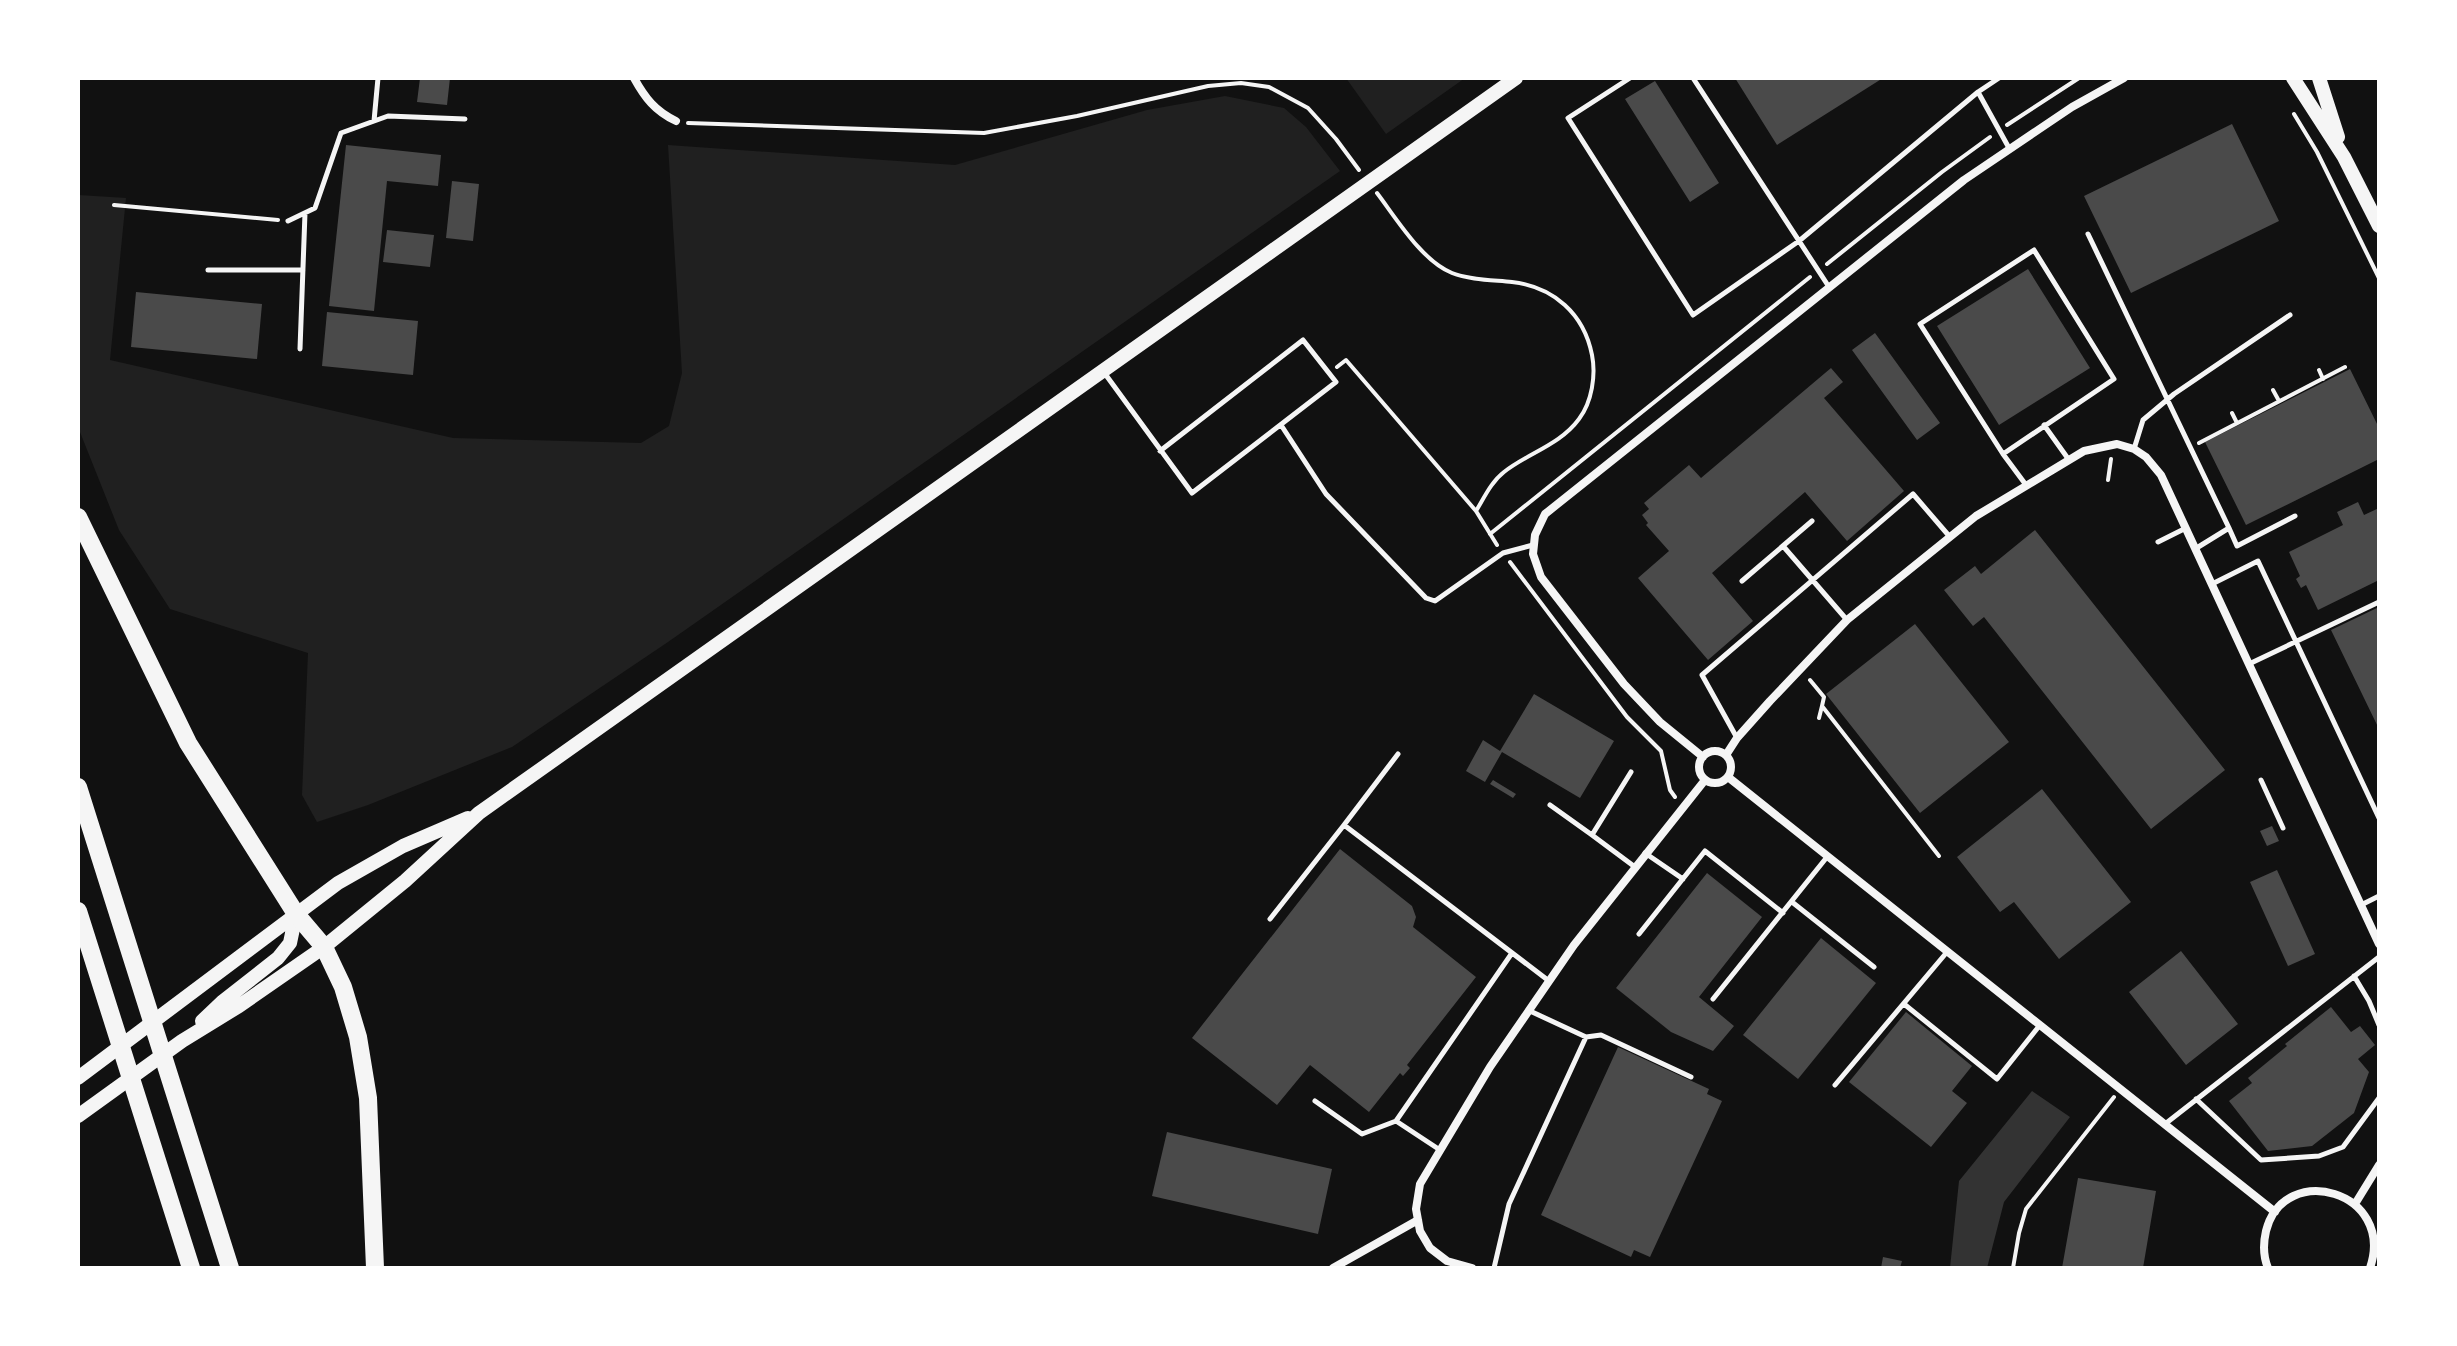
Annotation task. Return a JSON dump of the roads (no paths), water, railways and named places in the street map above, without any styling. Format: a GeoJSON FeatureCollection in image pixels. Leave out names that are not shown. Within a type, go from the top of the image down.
{"type":"FeatureCollection","features":[{"type":"Feature","properties":{"kind":"highway"},"geometry":{"type":"LineString","coordinates":[[78,517],[188,743],[296,914],[324,947],[343,987],[358,1037],[368,1098],[375,1268]]}},
{"type":"Feature","properties":{"kind":"highway"},"geometry":{"type":"LineString","coordinates":[[78,787],[230,1268]]}},
{"type":"Feature","properties":{"kind":"highway"},"geometry":{"type":"LineString","coordinates":[[78,911],[191,1268]]}},
{"type":"Feature","properties":{"kind":"main road"},"geometry":{"type":"LineString","coordinates":[[78,1116],[182,1041],[324,947],[405,881],[479,813],[1516,78]]}},
{"type":"Feature","properties":{"kind":"main road"},"geometry":{"type":"LineString","coordinates":[[2293,78],[2344,157],[2379,226]]}},
{"type":"Feature","properties":{"kind":"main road"},"geometry":{"type":"LineString","coordinates":[[2319,78],[2344,157]]}},
{"type":"Feature","properties":{"kind":"main road"},"geometry":{"type":"LineString","coordinates":[[78,1079],[338,883],[403,846],[479,813]]}},
{"type":"Feature","properties":{"kind":"main road"},"geometry":{"type":"LineString","coordinates":[[182,1041],[222,1002],[278,958],[290,943],[296,914]]}},
{"type":"Feature","properties":{"kind":"street"},"geometry":{"type":"LineString","coordinates":[[634,78],[646,100],[676,121]]}},
{"type":"Feature","properties":{"kind":"street"},"geometry":{"type":"LineString","coordinates":[[2104,88],[2115,78]]}},
{"type":"Feature","properties":{"kind":"street"},"geometry":{"type":"LineString","coordinates":[[1703,757],[1660,722],[1624,684],[1541,577],[1533,554],[1535,535],[1545,514],[1964,180],[2009,148],[2124,78]]}},
{"type":"Feature","properties":{"kind":"street"},"geometry":{"type":"LineString","coordinates":[[1726,755],[1737,738],[1847,620],[1976,516],[2084,451],[2113,445],[2134,449],[2146,457],[2161,475],[2379,944]]}},
{"type":"Feature","properties":{"kind":"street"},"geometry":{"type":"LineString","coordinates":[[1714,752],[1726,755],[1731,766],[1728,777],[1717,783],[1705,780],[1699,769],[1703,757],[1714,752]]}},
{"type":"Feature","properties":{"kind":"street"},"geometry":{"type":"LineString","coordinates":[[1728,777],[2275,1212]]}},
{"type":"Feature","properties":{"kind":"street"},"geometry":{"type":"LineString","coordinates":[[1472,1268],[1447,1261],[1430,1248],[1420,1231],[1416,1209],[1420,1184],[1490,1067],[1549,981],[1645,853],[1705,780]]}},
{"type":"Feature","properties":{"kind":"street"},"geometry":{"type":"LineString","coordinates":[[2355,1204],[2379,1165]]}},
{"type":"Feature","properties":{"kind":"street"},"geometry":{"type":"LineString","coordinates":[[2268,1268],[2263,1245],[2275,1212],[2288,1200],[2305,1192],[2322,1191],[2340,1194],[2355,1204],[2366,1217],[2373,1232],[2375,1249],[2370,1268]]}},
{"type":"Feature","properties":{"kind":"street"},"geometry":{"type":"LineString","coordinates":[[1333,1268],[1418,1220]]}},
{"type":"Feature","properties":{"kind":"lane"},"geometry":{"type":"LineString","coordinates":[[374,121],[378,78]]}},
{"type":"Feature","properties":{"kind":"lane"},"geometry":{"type":"LineString","coordinates":[[1630,78],[1568,118],[1693,315],[1799,241],[1978,92],[1999,78]]}},
{"type":"Feature","properties":{"kind":"lane"},"geometry":{"type":"LineString","coordinates":[[1693,78],[1829,287]]}},
{"type":"Feature","properties":{"kind":"lane"},"geometry":{"type":"LineString","coordinates":[[1978,92],[2009,148]]}},
{"type":"Feature","properties":{"kind":"lane"},"geometry":{"type":"LineString","coordinates":[[288,221],[315,208],[341,133],[388,116],[465,119]]}},
{"type":"Feature","properties":{"kind":"lane"},"geometry":{"type":"LineString","coordinates":[[300,349],[305,213]]}},
{"type":"Feature","properties":{"kind":"lane"},"geometry":{"type":"LineString","coordinates":[[2088,234],[2237,546],[2295,516]]}},
{"type":"Feature","properties":{"kind":"lane"},"geometry":{"type":"LineString","coordinates":[[2003,454],[2114,379],[2034,250],[1920,324],[2003,454],[2027,485]]}},
{"type":"Feature","properties":{"kind":"lane"},"geometry":{"type":"LineString","coordinates":[[208,270],[303,270]]}},
{"type":"Feature","properties":{"kind":"lane"},"geometry":{"type":"LineString","coordinates":[[2134,449],[2143,420],[2290,315]]}},
{"type":"Feature","properties":{"kind":"lane"},"geometry":{"type":"LineString","coordinates":[[1102,370],[1160,451],[1192,493],[1336,382],[1303,340],[1160,451]]}},
{"type":"Feature","properties":{"kind":"lane"},"geometry":{"type":"LineString","coordinates":[[1281,425],[1326,494],[1426,598],[1435,601],[1503,553],[1534,545]]}},
{"type":"Feature","properties":{"kind":"lane"},"geometry":{"type":"LineString","coordinates":[[2044,425],[2069,460]]}},
{"type":"Feature","properties":{"kind":"lane"},"geometry":{"type":"LineString","coordinates":[[1737,738],[1702,675],[1913,494],[1950,537]]}},
{"type":"Feature","properties":{"kind":"lane"},"geometry":{"type":"LineString","coordinates":[[1742,581],[1812,521]]}},
{"type":"Feature","properties":{"kind":"lane"},"geometry":{"type":"LineString","coordinates":[[2158,542],[2186,528]]}},
{"type":"Feature","properties":{"kind":"lane"},"geometry":{"type":"LineString","coordinates":[[2195,549],[2229,528]]}},
{"type":"Feature","properties":{"kind":"lane"},"geometry":{"type":"LineString","coordinates":[[1783,546],[1847,620]]}},
{"type":"Feature","properties":{"kind":"lane"},"geometry":{"type":"LineString","coordinates":[[2212,584],[2258,561],[2379,818]]}},
{"type":"Feature","properties":{"kind":"lane"},"geometry":{"type":"LineString","coordinates":[[2249,664],[2379,602]]}},
{"type":"Feature","properties":{"kind":"lane"},"geometry":{"type":"LineString","coordinates":[[1270,919],[1398,754]]}},
{"type":"Feature","properties":{"kind":"lane"},"geometry":{"type":"LineString","coordinates":[[1592,835],[1631,772]]}},
{"type":"Feature","properties":{"kind":"lane"},"geometry":{"type":"LineString","coordinates":[[2261,780],[2283,828]]}},
{"type":"Feature","properties":{"kind":"lane"},"geometry":{"type":"LineString","coordinates":[[1550,805],[1635,867]]}},
{"type":"Feature","properties":{"kind":"lane"},"geometry":{"type":"LineString","coordinates":[[1344,825],[1549,981]]}},
{"type":"Feature","properties":{"kind":"lane"},"geometry":{"type":"LineString","coordinates":[[1639,934],[1705,851],[1783,913]]}},
{"type":"Feature","properties":{"kind":"lane"},"geometry":{"type":"LineString","coordinates":[[1645,853],[1683,879]]}},
{"type":"Feature","properties":{"kind":"lane"},"geometry":{"type":"LineString","coordinates":[[1713,999],[1828,856]]}},
{"type":"Feature","properties":{"kind":"lane"},"geometry":{"type":"LineString","coordinates":[[2361,905],[2379,896]]}},
{"type":"Feature","properties":{"kind":"lane"},"geometry":{"type":"LineString","coordinates":[[1792,902],[1874,967]]}},
{"type":"Feature","properties":{"kind":"lane"},"geometry":{"type":"LineString","coordinates":[[1835,1085],[1948,951]]}},
{"type":"Feature","properties":{"kind":"lane"},"geometry":{"type":"LineString","coordinates":[[1315,1101],[1362,1134],[1396,1121],[1512,953]]}},
{"type":"Feature","properties":{"kind":"lane"},"geometry":{"type":"LineString","coordinates":[[2165,1124],[2379,957]]}},
{"type":"Feature","properties":{"kind":"lane"},"geometry":{"type":"LineString","coordinates":[[2354,976],[2379,1025]]}},
{"type":"Feature","properties":{"kind":"lane"},"geometry":{"type":"LineString","coordinates":[[1904,1004],[1997,1079],[2040,1025]]}},
{"type":"Feature","properties":{"kind":"lane"},"geometry":{"type":"LineString","coordinates":[[1529,1010],[1586,1037],[1601,1035],[1691,1077]]}},
{"type":"Feature","properties":{"kind":"lane"},"geometry":{"type":"LineString","coordinates":[[1494,1268],[1509,1204],[1586,1037]]}},
{"type":"Feature","properties":{"kind":"lane"},"geometry":{"type":"LineString","coordinates":[[2196,1099],[2261,1160],[2319,1156],[2343,1147],[2379,1098]]}},
{"type":"Feature","properties":{"kind":"lane"},"geometry":{"type":"LineString","coordinates":[[1396,1121],[1440,1150]]}}]}
